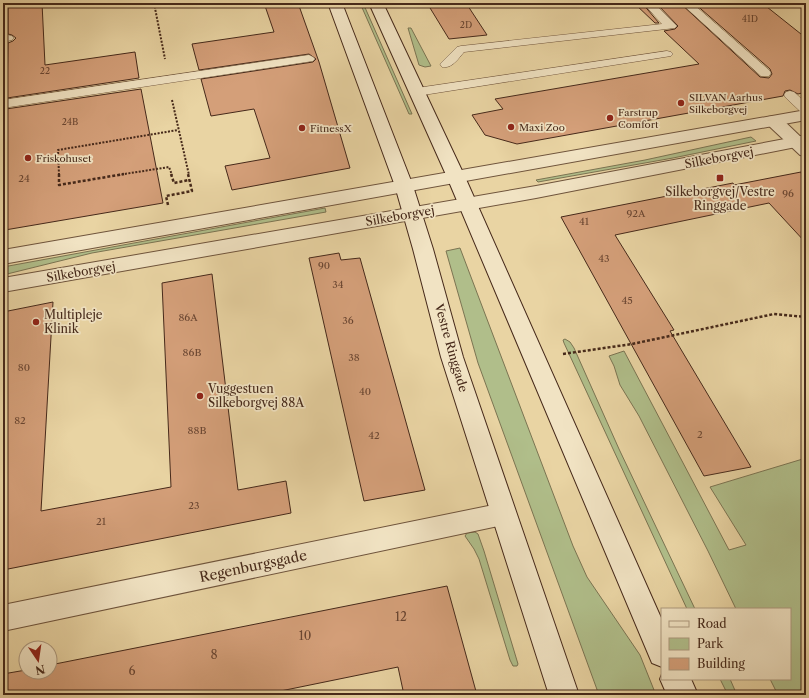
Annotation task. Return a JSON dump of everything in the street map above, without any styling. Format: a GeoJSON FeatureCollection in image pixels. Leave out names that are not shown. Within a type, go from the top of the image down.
{"type":"FeatureCollection","features":[{"type":"Feature","properties":{"kind":"street","name":"Vestre Ringgade"},"geometry":{"type":"LineString","coordinates":[[335,3],[404,186],[452,357],[564,695]]}},
{"type":"Feature","properties":{"kind":"street"},"geometry":{"type":"LineString","coordinates":[[376,3],[468,204],[661,651]]}},
{"type":"Feature","properties":{"kind":"street"},"geometry":{"type":"LineString","coordinates":[[3,257],[806,115]]}},
{"type":"Feature","properties":{"kind":"street","name":"Silkeborgvej"},"geometry":{"type":"LineString","coordinates":[[774,121],[803,145]]}},
{"type":"Feature","properties":{"kind":"street","name":"Silkeborgvej"},"geometry":{"type":"LineString","coordinates":[[3,285],[803,145]]}},
{"type":"Feature","properties":{"kind":"street","name":"Regenburgsgade"},"geometry":{"type":"LineString","coordinates":[[3,618],[503,514]]}},
{"type":"Feature","properties":{"kind":"street"},"geometry":{"type":"LineString","coordinates":[[676,680],[683,695]]}},
{"type":"Feature","properties":{"kind":"lane"},"geometry":{"type":"LineString","coordinates":[[446,64],[461,49],[671,26],[648,3]]}},
{"type":"Feature","properties":{"kind":"lane"},"geometry":{"type":"LineString","coordinates":[[686,3],[765,73]]}},
{"type":"Feature","properties":{"kind":"lane"},"geometry":{"type":"LineString","coordinates":[[417,92],[667,54]]}},
{"type":"Feature","properties":{"kind":"lane"},"geometry":{"type":"LineString","coordinates":[[3,104],[309,59]]}},
{"type":"Feature","properties":{"kind":"lane"},"geometry":{"type":"LineString","coordinates":[[790,95],[806,110]]}},
{"type":"Feature","properties":{"kind":"path"},"geometry":{"type":"LineString","coordinates":[[154,3],[166,64]]}},
{"type":"Feature","properties":{"kind":"path"},"geometry":{"type":"LineString","coordinates":[[172,98],[192,191],[166,196],[172,227]]}},
{"type":"Feature","properties":{"kind":"path"},"geometry":{"type":"LineString","coordinates":[[178,130],[58,150],[59,185],[169,167],[174,183],[189,180]]}},
{"type":"Feature","properties":{"kind":"path"},"geometry":{"type":"LineString","coordinates":[[535,359],[632,344],[774,314],[806,317]]}},
{"type":"Feature","properties":{"kind":"green space"},"geometry":{"type":"Polygon","coordinates":[[[360,3],[363,3],[412,114],[409,114],[360,3]]]}},
{"type":"Feature","properties":{"kind":"green space"},"geometry":{"type":"Polygon","coordinates":[[[408,28],[411,28],[431,66],[425,67],[419,65],[408,28]]]}},
{"type":"Feature","properties":{"kind":"green space"},"geometry":{"type":"Polygon","coordinates":[[[751,137],[756,141],[673,158],[538,182],[536,180],[645,160],[751,137]]]}},
{"type":"Feature","properties":{"kind":"green space"},"geometry":{"type":"Polygon","coordinates":[[[325,208],[326,212],[92,253],[3,275],[3,267],[325,208]]]}},
{"type":"Feature","properties":{"kind":"green space"},"geometry":{"type":"Polygon","coordinates":[[[460,248],[573,546],[587,577],[640,655],[656,695],[599,695],[478,363],[446,251],[460,248]]]}},
{"type":"Feature","properties":{"kind":"green space"},"geometry":{"type":"Polygon","coordinates":[[[565,339],[570,342],[574,348],[619,449],[695,608],[687,608],[563,340],[565,339]]]}},
{"type":"Feature","properties":{"kind":"green space"},"geometry":{"type":"Polygon","coordinates":[[[624,351],[729,550],[746,545],[710,487],[806,458],[806,695],[778,695],[770,680],[791,680],[791,608],[736,608],[639,416],[620,385],[609,356],[624,351]]]}},
{"type":"Feature","properties":{"kind":"green space"},"geometry":{"type":"Polygon","coordinates":[[[475,532],[478,534],[484,551],[518,664],[517,666],[513,666],[510,660],[479,559],[465,536],[467,533],[475,532]]]}},
{"type":"Feature","properties":{"kind":"green space"},"geometry":{"type":"Polygon","coordinates":[[[720,680],[730,680],[737,695],[728,695],[720,680]]]}},
{"type":"Feature","properties":{"kind":"building"},"geometry":{"type":"Polygon","coordinates":[[[8,3],[42,3],[45,65],[135,52],[139,78],[7,98],[8,43],[16,38],[8,34],[8,3]]]}},
{"type":"Feature","properties":{"kind":"building"},"geometry":{"type":"Polygon","coordinates":[[[264,3],[298,3],[319,62],[350,168],[232,190],[225,166],[270,158],[254,109],[211,116],[201,79],[313,62],[316,59],[309,54],[199,70],[192,44],[274,32],[264,3]]]}},
{"type":"Feature","properties":{"kind":"building"},"geometry":{"type":"Polygon","coordinates":[[[427,3],[466,3],[487,35],[449,39],[427,3]]]}},
{"type":"Feature","properties":{"kind":"building"},"geometry":{"type":"Polygon","coordinates":[[[634,3],[642,3],[659,23],[655,23],[634,3]]]}},
{"type":"Feature","properties":{"kind":"building"},"geometry":{"type":"Polygon","coordinates":[[[656,3],[680,3],[760,77],[769,78],[772,74],[770,69],[694,3],[762,3],[806,38],[806,92],[798,94],[790,90],[785,91],[783,96],[517,144],[485,135],[472,115],[503,109],[495,99],[699,64],[664,31],[675,29],[678,26],[656,3]]]}},
{"type":"Feature","properties":{"kind":"building","name":"Friskohuset"},"geometry":{"type":"Polygon","coordinates":[[[141,89],[163,203],[5,230],[6,109],[141,89]]]}},
{"type":"Feature","properties":{"kind":"building"},"geometry":{"type":"Polygon","coordinates":[[[801,172],[806,194],[806,243],[769,203],[615,235],[674,330],[670,331],[751,467],[704,476],[561,217],[733,183],[734,185],[801,172]]]}},
{"type":"Feature","properties":{"kind":"building"},"geometry":{"type":"Polygon","coordinates":[[[339,253],[341,260],[360,258],[425,490],[364,501],[309,258],[339,253]]]}},
{"type":"Feature","properties":{"kind":"building"},"geometry":{"type":"Polygon","coordinates":[[[212,274],[238,490],[286,481],[291,513],[3,570],[3,312],[53,302],[41,511],[171,487],[162,283],[212,274]]]}},
{"type":"Feature","properties":{"kind":"building"},"geometry":{"type":"Polygon","coordinates":[[[447,586],[477,695],[404,695],[398,667],[261,695],[3,695],[3,674],[18,671],[18,680],[58,680],[58,663],[447,586]]]}},
{"type":"Feature","properties":{"kind":"place","name":"SILVAN Aarhus Silkeborgvej"},"geometry":{"type":"Point","coordinates":[681,103]}},
{"type":"Feature","properties":{"kind":"place","name":"Farstrup Comfort"},"geometry":{"type":"Point","coordinates":[610,118]}},
{"type":"Feature","properties":{"kind":"place","name":"Maxi Zoo"},"geometry":{"type":"Point","coordinates":[511,127]}},
{"type":"Feature","properties":{"kind":"place","name":"FitnessX"},"geometry":{"type":"Point","coordinates":[302,128]}},
{"type":"Feature","properties":{"kind":"place","name":"Friskohuset"},"geometry":{"type":"Point","coordinates":[28,158]}},
{"type":"Feature","properties":{"kind":"place","name":"Silkeborgvej/Vestre Ringgade"},"geometry":{"type":"Point","coordinates":[720,178]}},
{"type":"Feature","properties":{"kind":"place","name":"Multipleje Klinik"},"geometry":{"type":"Point","coordinates":[36,322]}},
{"type":"Feature","properties":{"kind":"place","name":"Vuggestuen Silkeborgvej 88A"},"geometry":{"type":"Point","coordinates":[200,396]}}]}
